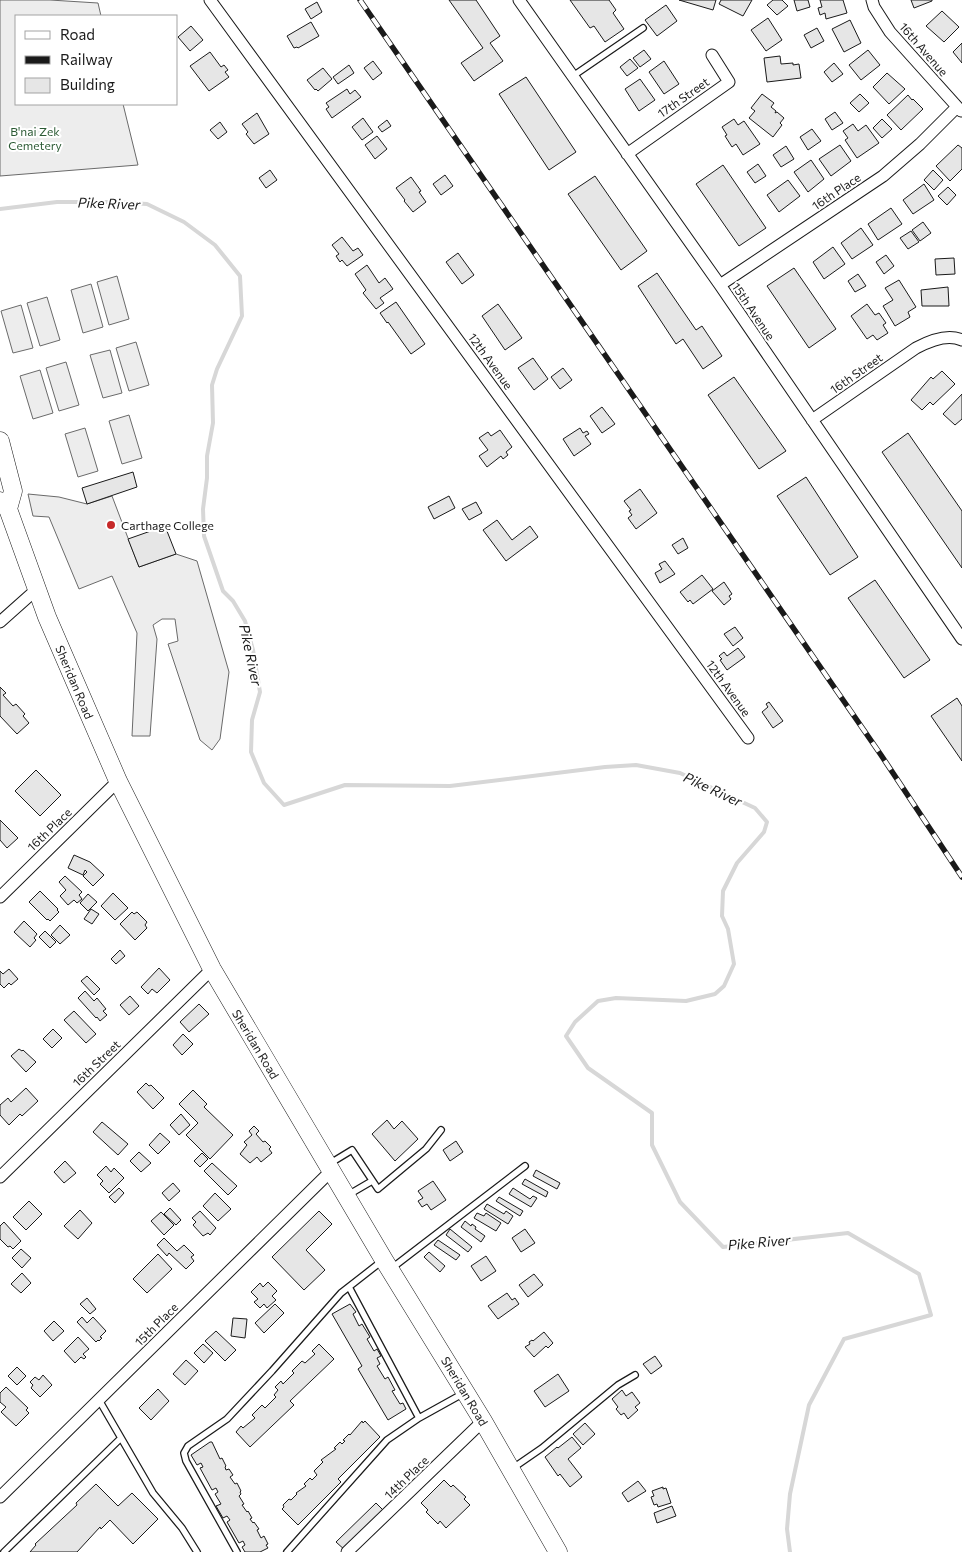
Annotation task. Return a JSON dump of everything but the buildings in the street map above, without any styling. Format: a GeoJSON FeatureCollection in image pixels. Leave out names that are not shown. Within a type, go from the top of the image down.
{"type":"FeatureCollection","features":[{"type":"Feature","properties":{"kind":"main road","name":"Sheridan Road"},"geometry":{"type":"LineString","coordinates":[[0,441],[13,491],[4,505],[47,617],[118,782],[212,969],[346,1197],[484,1421],[558,1552]]}},
{"type":"Feature","properties":{"kind":"street","name":"12th Avenue"},"geometry":{"type":"LineString","coordinates":[[210,0],[748,738]]}},
{"type":"Feature","properties":{"kind":"street","name":"15th Avenue"},"geometry":{"type":"LineString","coordinates":[[519,0],[720,286],[962,639]]}},
{"type":"Feature","properties":{"kind":"street","name":"16th Avenue"},"geometry":{"type":"LineString","coordinates":[[872,0],[874,7],[890,32],[959,110]]}},
{"type":"Feature","properties":{"kind":"street","name":"17th Street"},"geometry":{"type":"LineString","coordinates":[[627,154],[729,82],[712,55]]}},
{"type":"Feature","properties":{"kind":"street","name":"16th Place"},"geometry":{"type":"LineString","coordinates":[[720,286],[883,176],[959,110]]}},
{"type":"Feature","properties":{"kind":"street","name":"16th Street"},"geometry":{"type":"LineString","coordinates":[[812,420],[916,348],[928,342],[949,337],[962,340]]}},
{"type":"Feature","properties":{"kind":"street"},"geometry":{"type":"LineString","coordinates":[[0,622],[37,589]]}},
{"type":"Feature","properties":{"kind":"street","name":"16th Place"},"geometry":{"type":"LineString","coordinates":[[0,897],[118,782]]}},
{"type":"Feature","properties":{"kind":"street","name":"16th Street"},"geometry":{"type":"LineString","coordinates":[[0,1177],[212,969]]}},
{"type":"Feature","properties":{"kind":"street","name":"15th Place"},"geometry":{"type":"LineString","coordinates":[[0,1497],[330,1168]]}},
{"type":"Feature","properties":{"kind":"street","name":"14th Place"},"geometry":{"type":"LineString","coordinates":[[347,1552],[484,1421]]}},
{"type":"Feature","properties":{"kind":"lane"},"geometry":{"type":"LineString","coordinates":[[573,76],[643,28]]}},
{"type":"Feature","properties":{"kind":"lane"},"geometry":{"type":"LineString","coordinates":[[330,1168],[352,1150],[378,1189],[426,1149],[441,1130]]}},
{"type":"Feature","properties":{"kind":"lane"},"geometry":{"type":"LineString","coordinates":[[236,1552],[186,1461],[184,1453],[188,1446],[228,1419],[329,1306],[349,1287],[387,1265],[525,1166]]}},
{"type":"Feature","properties":{"kind":"lane"},"geometry":{"type":"LineString","coordinates":[[346,1197],[372,1181]]}},
{"type":"Feature","properties":{"kind":"lane"},"geometry":{"type":"LineString","coordinates":[[349,1287],[419,1418]]}},
{"type":"Feature","properties":{"kind":"lane"},"geometry":{"type":"LineString","coordinates":[[511,1469],[542,1448],[618,1385],[635,1375]]}},
{"type":"Feature","properties":{"kind":"lane"},"geometry":{"type":"LineString","coordinates":[[287,1552],[376,1451],[399,1430],[465,1392]]}},
{"type":"Feature","properties":{"kind":"lane"},"geometry":{"type":"LineString","coordinates":[[99,1400],[153,1493],[182,1528],[197,1552]]}},
{"type":"Feature","properties":{"kind":"lane"},"geometry":{"type":"LineString","coordinates":[[4,1552],[121,1438]]}},
{"type":"Feature","properties":{"kind":"shaded area","name":"B'nai Zek Cemetery"},"geometry":{"type":"Polygon","coordinates":[[[0,0],[50,0],[98,3],[101,15],[15,15],[15,105],[123,105],[138,165],[0,176],[0,0]]]}},
{"type":"Feature","properties":{"kind":"shaded area"},"geometry":{"type":"Polygon","coordinates":[[[117,276],[129,319],[109,325],[97,282],[117,276]]]}},
{"type":"Feature","properties":{"kind":"shaded area"},"geometry":{"type":"Polygon","coordinates":[[[91,284],[103,327],[83,333],[71,290],[91,284]]]}},
{"type":"Feature","properties":{"kind":"shaded area"},"geometry":{"type":"Polygon","coordinates":[[[47,297],[60,340],[40,346],[27,303],[47,297]]]}},
{"type":"Feature","properties":{"kind":"shaded area"},"geometry":{"type":"Polygon","coordinates":[[[21,305],[33,348],[13,353],[1,311],[21,305]]]}},
{"type":"Feature","properties":{"kind":"shaded area"},"geometry":{"type":"Polygon","coordinates":[[[136,342],[149,385],[129,391],[116,348],[136,342]]]}},
{"type":"Feature","properties":{"kind":"shaded area"},"geometry":{"type":"Polygon","coordinates":[[[110,350],[122,393],[103,398],[90,355],[110,350]]]}},
{"type":"Feature","properties":{"kind":"shaded area"},"geometry":{"type":"Polygon","coordinates":[[[66,362],[79,405],[59,411],[46,368],[66,362]]]}},
{"type":"Feature","properties":{"kind":"shaded area"},"geometry":{"type":"Polygon","coordinates":[[[40,370],[53,413],[33,419],[20,376],[40,370]]]}},
{"type":"Feature","properties":{"kind":"shaded area"},"geometry":{"type":"Polygon","coordinates":[[[129,415],[142,458],[122,464],[109,421],[129,415]]]}},
{"type":"Feature","properties":{"kind":"shaded area"},"geometry":{"type":"Polygon","coordinates":[[[85,428],[98,471],[78,477],[65,434],[85,428]]]}},
{"type":"Feature","properties":{"kind":"shaded area"},"geometry":{"type":"Polygon","coordinates":[[[28,494],[59,497],[87,504],[112,496],[139,567],[176,554],[197,561],[229,672],[220,739],[212,750],[200,740],[168,644],[178,641],[175,619],[162,619],[153,625],[157,639],[150,736],[132,736],[137,633],[112,576],[79,589],[49,517],[33,516],[28,494]]]}},
{"type":"Feature","properties":{"kind":"waterway","name":"Pike River"},"geometry":{"type":"LineString","coordinates":[[0,209],[57,202],[147,204],[184,222],[215,245],[240,276],[242,316],[217,369],[212,385],[213,423],[207,456],[207,478],[203,509],[204,536],[223,591],[233,601],[245,621],[253,650],[260,692],[252,720],[251,752],[264,783],[284,805],[345,785],[450,786],[636,765],[680,773],[755,808],[767,822],[764,832],[737,863],[723,891],[722,916],[728,929],[734,964],[724,986],[715,994],[686,1001],[616,998],[598,1001],[575,1022],[566,1036],[588,1068],[652,1113],[652,1145],[680,1202],[723,1247],[848,1233],[919,1274],[931,1315],[844,1339],[809,1405],[790,1494],[787,1529],[790,1552]]}},
{"type":"Feature","properties":{"kind":"railway"},"geometry":{"type":"LineString","coordinates":[[360,0],[881,755],[962,877]]}},
{"type":"Feature","properties":{"kind":"place","name":"Carthage College"},"geometry":{"type":"Point","coordinates":[111,525]}}]}
